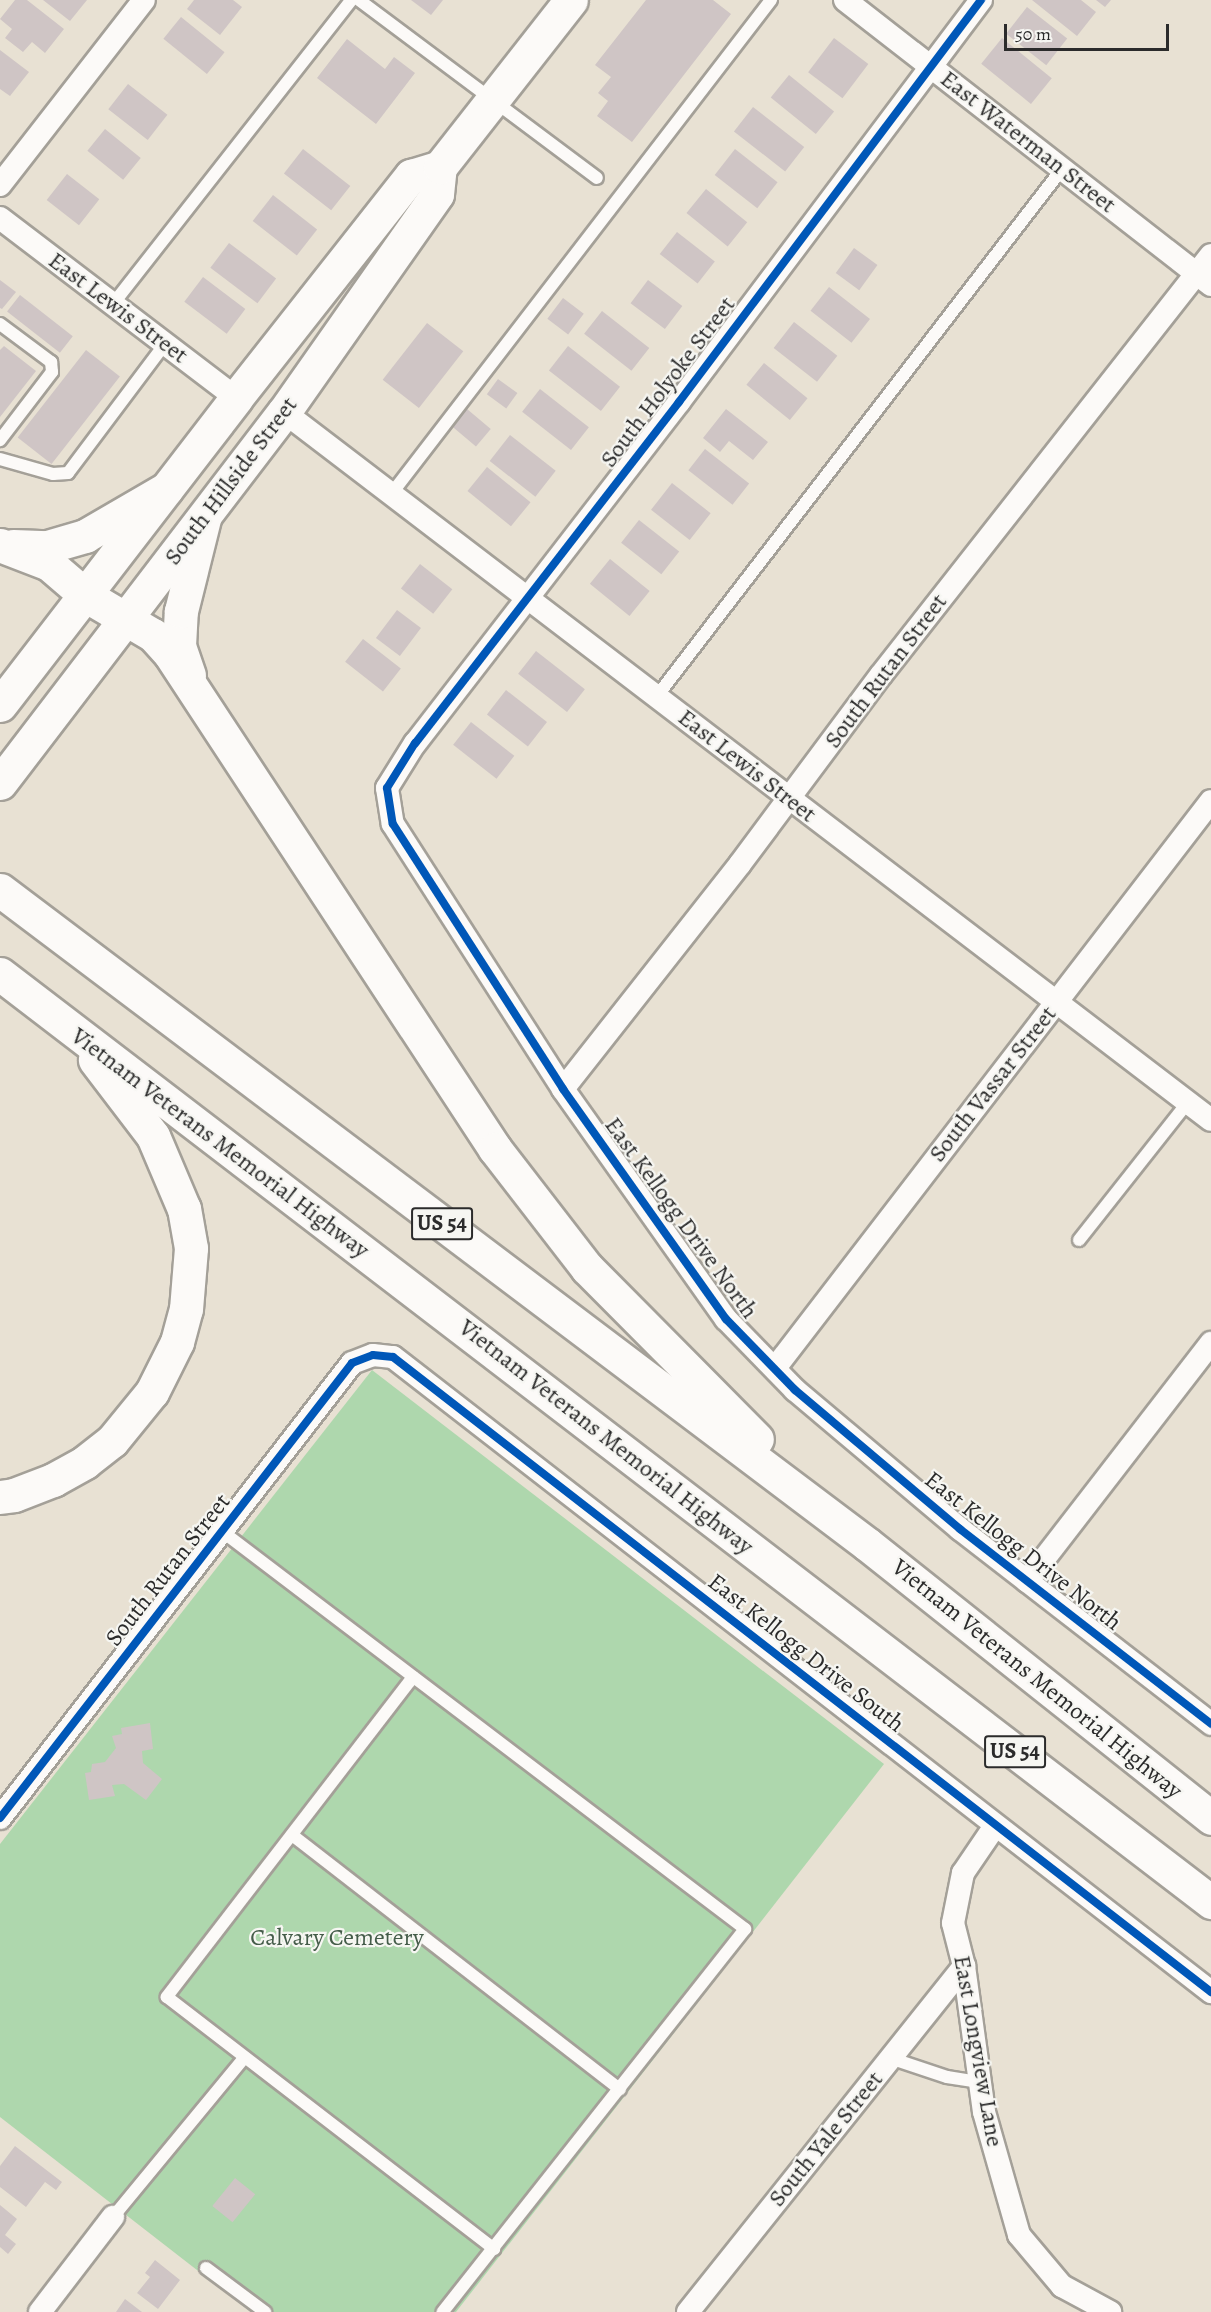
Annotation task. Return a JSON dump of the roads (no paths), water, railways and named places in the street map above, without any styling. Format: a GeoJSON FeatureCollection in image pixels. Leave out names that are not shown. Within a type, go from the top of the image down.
{"type":"FeatureCollection","features":[{"type":"Feature","properties":{"kind":"main road","name":"South Hillside Street"},"geometry":{"type":"LineString","coordinates":[[0,783],[284,412],[437,194],[440,167],[571,0]]}},
{"type":"Feature","properties":{"kind":"main road","name":"South Hillside Street"},"geometry":{"type":"LineString","coordinates":[[0,705],[236,398],[411,176],[440,167]]}},
{"type":"Feature","properties":{"kind":"main road"},"geometry":{"type":"LineString","coordinates":[[1,545],[47,546],[85,536],[166,489]]}},
{"type":"Feature","properties":{"kind":"main road"},"geometry":{"type":"LineString","coordinates":[[192,685],[179,646],[181,611],[204,519]]}},
{"type":"Feature","properties":{"kind":"main road"},"geometry":{"type":"LineString","coordinates":[[1,545],[49,564],[85,595],[153,635],[192,685],[495,1149],[580,1258],[696,1380],[867,1544]]}},
{"type":"Feature","properties":{"kind":"main road","name":"Vietnam Veterans Memorial Highway"},"geometry":{"type":"LineString","coordinates":[[9,897],[867,1544],[1211,1818]]}},
{"type":"Feature","properties":{"kind":"main road","name":"Vietnam Veterans Memorial Highway"},"geometry":{"type":"LineString","coordinates":[[0,974],[69,1029],[148,1085],[1211,1902]]}},
{"type":"Feature","properties":{"kind":"main road"},"geometry":{"type":"LineString","coordinates":[[0,1497],[14,1495],[53,1480],[85,1462],[112,1441],[135,1416],[152,1392],[177,1342],[189,1291],[191,1248],[186,1219],[169,1170],[153,1136],[130,1103],[69,1029]]}},
{"type":"Feature","properties":{"kind":"street"},"geometry":{"type":"LineString","coordinates":[[0,185],[144,0]]}},
{"type":"Feature","properties":{"kind":"street","name":"East Waterman Street"},"geometry":{"type":"LineString","coordinates":[[845,0],[1204,279]]}},
{"type":"Feature","properties":{"kind":"street","name":"South Holyoke Street"},"geometry":{"type":"LineString","coordinates":[[387,788],[415,743],[679,402],[981,0]]}},
{"type":"Feature","properties":{"kind":"street","name":"East Lewis Street"},"geometry":{"type":"LineString","coordinates":[[0,218],[236,398]]}},
{"type":"Feature","properties":{"kind":"street","name":"South Rutan Street"},"geometry":{"type":"LineString","coordinates":[[563,1089],[789,798],[881,675],[1204,279],[1211,255]]}},
{"type":"Feature","properties":{"kind":"street","name":"East Lewis Street"},"geometry":{"type":"LineString","coordinates":[[284,412],[1211,1120]]}},
{"type":"Feature","properties":{"kind":"street","name":"East Kellogg Drive North"},"geometry":{"type":"LineString","coordinates":[[387,788],[393,824],[563,1089],[726,1319],[795,1389],[960,1529],[1211,1724]]}},
{"type":"Feature","properties":{"kind":"street","name":"South Vassar Street"},"geometry":{"type":"LineString","coordinates":[[775,1368],[1211,801]]}},
{"type":"Feature","properties":{"kind":"street"},"geometry":{"type":"LineString","coordinates":[[1027,1581],[1211,1344]]}},
{"type":"Feature","properties":{"kind":"street","name":"South Rutan Street"},"geometry":{"type":"LineString","coordinates":[[0,1818],[352,1363],[373,1355]]}},
{"type":"Feature","properties":{"kind":"street","name":"East Kellogg Drive South"},"geometry":{"type":"LineString","coordinates":[[373,1355],[393,1357],[994,1826],[1211,1992]]}},
{"type":"Feature","properties":{"kind":"street","name":"East Longview Lane"},"geometry":{"type":"LineString","coordinates":[[994,1826],[963,1873],[953,1923],[964,1966],[984,2112],[1019,2235],[1062,2286],[1110,2312]]}},
{"type":"Feature","properties":{"kind":"street","name":"South Yale Street"},"geometry":{"type":"LineString","coordinates":[[688,2312],[964,1966]]}},
{"type":"Feature","properties":{"kind":"street"},"geometry":{"type":"LineString","coordinates":[[40,2312],[113,2217]]}},
{"type":"Feature","properties":{"kind":"street"},"geometry":{"type":"LineString","coordinates":[[1068,2289],[1068,2312]]}},
{"type":"Feature","properties":{"kind":"lane"},"geometry":{"type":"LineString","coordinates":[[113,304],[351,0]]}},
{"type":"Feature","properties":{"kind":"lane"},"geometry":{"type":"LineString","coordinates":[[359,0],[597,178]]}},
{"type":"Feature","properties":{"kind":"lane"},"geometry":{"type":"LineString","coordinates":[[392,493],[771,0]]}},
{"type":"Feature","properties":{"kind":"lane"},"geometry":{"type":"LineString","coordinates":[[657,696],[1062,169]]}},
{"type":"Feature","properties":{"kind":"lane"},"geometry":{"type":"LineString","coordinates":[[0,440],[52,372],[51,362],[1,326]]}},
{"type":"Feature","properties":{"kind":"lane"},"geometry":{"type":"LineString","coordinates":[[0,459],[53,474],[68,473],[165,344]]}},
{"type":"Feature","properties":{"kind":"lane"},"geometry":{"type":"LineString","coordinates":[[1079,1240],[1188,1102]]}},
{"type":"Feature","properties":{"kind":"lane"},"geometry":{"type":"LineString","coordinates":[[223,1532],[745,1929],[443,2312]]}},
{"type":"Feature","properties":{"kind":"lane"},"geometry":{"type":"LineString","coordinates":[[413,1677],[167,1997],[494,2248]]}},
{"type":"Feature","properties":{"kind":"lane"},"geometry":{"type":"LineString","coordinates":[[292,1835],[620,2089]]}},
{"type":"Feature","properties":{"kind":"lane"},"geometry":{"type":"LineString","coordinates":[[113,2217],[245,2057]]}},
{"type":"Feature","properties":{"kind":"lane"},"geometry":{"type":"LineString","coordinates":[[890,2058],[947,2077],[980,2082]]}},
{"type":"Feature","properties":{"kind":"lane"},"geometry":{"type":"LineString","coordinates":[[206,2268],[265,2312]]}},
{"type":"Feature","properties":{"kind":"park label","name":"Calvary Cemetery"},"geometry":{"type":"Point","coordinates":[337,1938]}}]}
